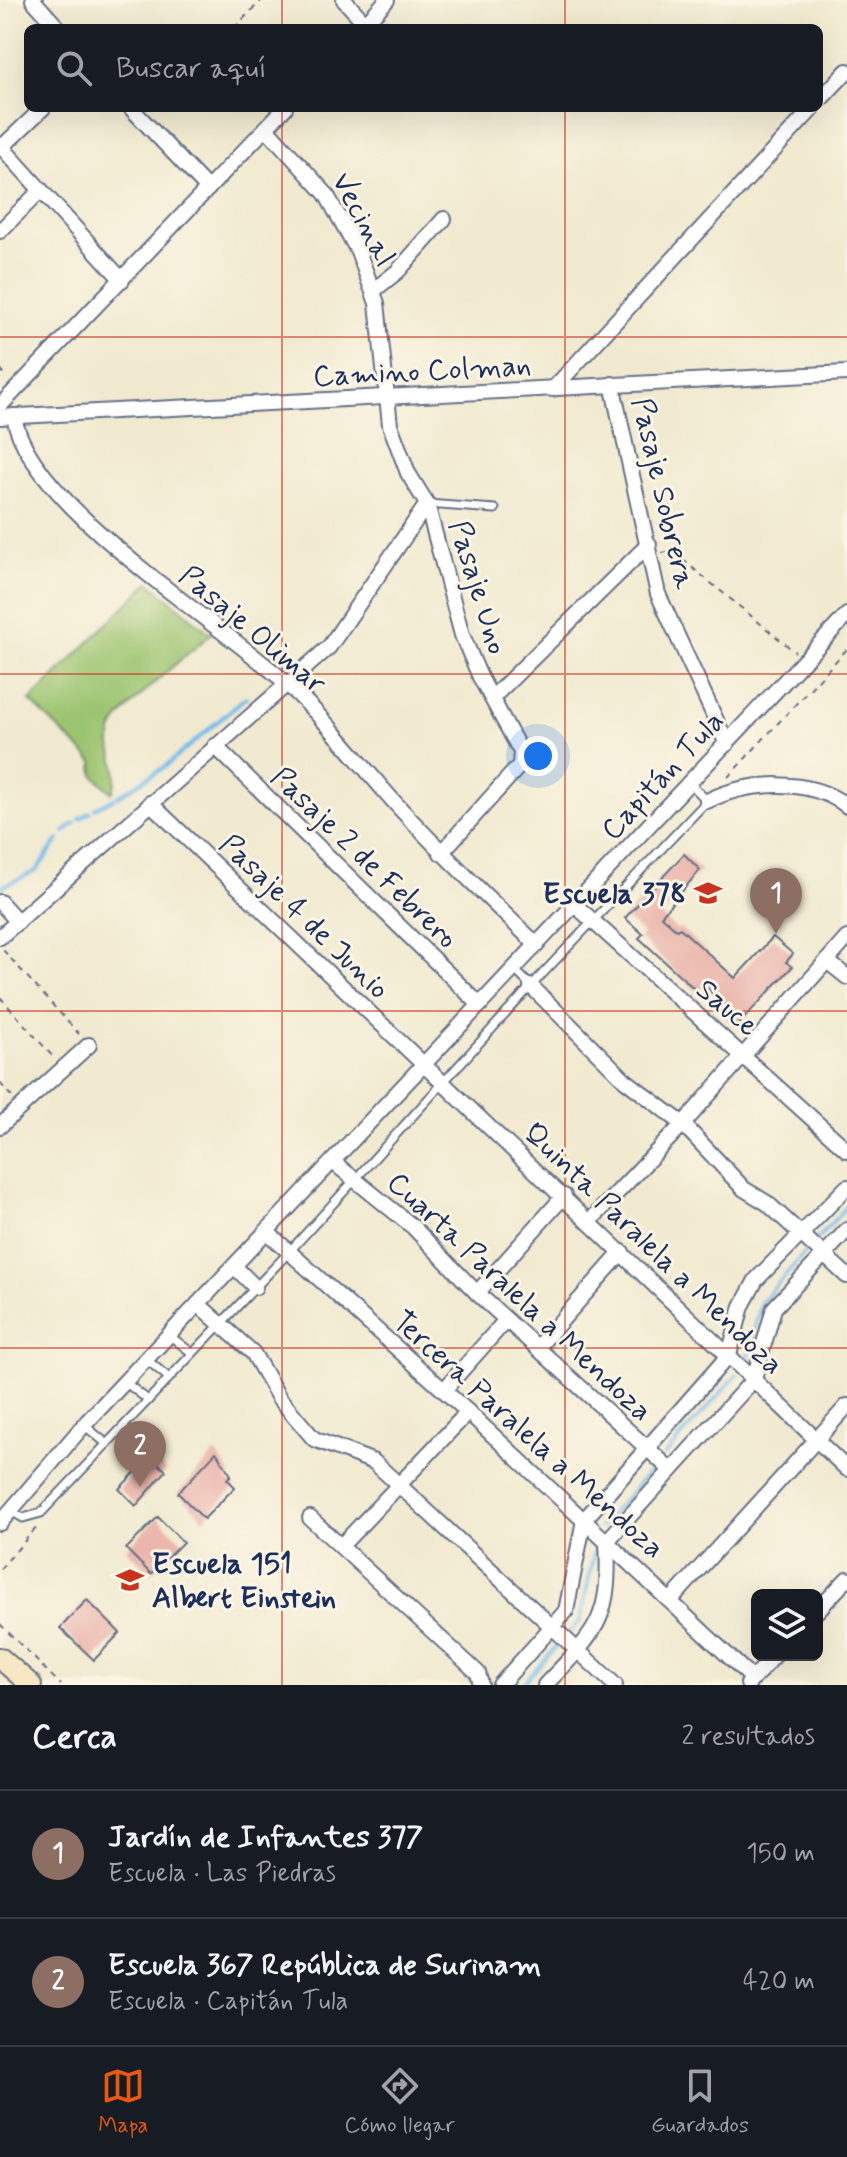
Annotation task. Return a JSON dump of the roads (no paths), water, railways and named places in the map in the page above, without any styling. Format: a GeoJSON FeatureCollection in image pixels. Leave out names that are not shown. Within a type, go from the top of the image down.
{"type":"FeatureCollection","features":[{"type":"Feature","properties":{"kind":"main road"},"geometry":{"type":"LineString","coordinates":[[0,1658],[31,1685]]}},
{"type":"Feature","properties":{"kind":"street"},"geometry":{"type":"LineString","coordinates":[[33,0],[54,24]]}},
{"type":"Feature","properties":{"kind":"street"},"geometry":{"type":"LineString","coordinates":[[344,0],[362,24]]}},
{"type":"Feature","properties":{"kind":"street"},"geometry":{"type":"LineString","coordinates":[[365,24],[387,0]]}},
{"type":"Feature","properties":{"kind":"street"},"geometry":{"type":"LineString","coordinates":[[823,97],[847,71]]}},
{"type":"Feature","properties":{"kind":"street"},"geometry":{"type":"LineString","coordinates":[[39,112],[1,146],[122,280]]}},
{"type":"Feature","properties":{"kind":"street"},"geometry":{"type":"LineString","coordinates":[[135,112],[208,189]]}},
{"type":"Feature","properties":{"kind":"street"},"geometry":{"type":"LineString","coordinates":[[0,406],[281,112]]}},
{"type":"Feature","properties":{"kind":"street"},"geometry":{"type":"LineString","coordinates":[[553,389],[809,112]]}},
{"type":"Feature","properties":{"kind":"street","name":"Vecinal"},"geometry":{"type":"LineString","coordinates":[[266,128],[326,194],[358,251],[373,291],[386,399]]}},
{"type":"Feature","properties":{"kind":"street"},"geometry":{"type":"LineString","coordinates":[[0,231],[41,190]]}},
{"type":"Feature","properties":{"kind":"street"},"geometry":{"type":"LineString","coordinates":[[373,291],[398,271],[444,219]]}},
{"type":"Feature","properties":{"kind":"street","name":"Camino Colman"},"geometry":{"type":"LineString","coordinates":[[7,417],[847,373]]}},
{"type":"Feature","properties":{"kind":"street","name":"Pasaje Sobrera"},"geometry":{"type":"LineString","coordinates":[[612,384],[658,594],[727,744]]}},
{"type":"Feature","properties":{"kind":"street","name":"Pasaje Uno"},"geometry":{"type":"LineString","coordinates":[[386,399],[390,425],[400,454],[427,504],[462,635],[521,752],[520,765],[441,853]]}},
{"type":"Feature","properties":{"kind":"street","name":"Pasaje Olimar"},"geometry":{"type":"LineString","coordinates":[[7,417],[22,447],[59,494],[137,564],[287,684],[441,853],[537,945]]}},
{"type":"Feature","properties":{"kind":"street"},"geometry":{"type":"LineString","coordinates":[[0,937],[329,647],[427,504]]}},
{"type":"Feature","properties":{"kind":"street"},"geometry":{"type":"LineString","coordinates":[[492,698],[649,550]]}},
{"type":"Feature","properties":{"kind":"street","name":"Capitán Tula"},"geometry":{"type":"LineString","coordinates":[[4,1516],[84,1425],[847,615]]}},
{"type":"Feature","properties":{"kind":"street","name":"Pasaje 2 de Febrero"},"geometry":{"type":"LineString","coordinates":[[215,746],[480,1005]]}},
{"type":"Feature","properties":{"kind":"street"},"geometry":{"type":"LineString","coordinates":[[707,801],[732,789],[757,784],[812,792],[847,806]]}},
{"type":"Feature","properties":{"kind":"street","name":"Pasaje 4 de Junio"},"geometry":{"type":"LineString","coordinates":[[150,803],[424,1065]]}},
{"type":"Feature","properties":{"kind":"street"},"geometry":{"type":"LineString","coordinates":[[0,902],[18,922]]}},
{"type":"Feature","properties":{"kind":"street","name":"Sauce"},"geometry":{"type":"LineString","coordinates":[[575,905],[847,1150]]}},
{"type":"Feature","properties":{"kind":"street"},"geometry":{"type":"LineString","coordinates":[[590,1221],[683,1124],[847,938]]}},
{"type":"Feature","properties":{"kind":"street"},"geometry":{"type":"LineString","coordinates":[[827,961],[847,977]]}},
{"type":"Feature","properties":{"kind":"street"},"geometry":{"type":"LineString","coordinates":[[531,986],[625,1080],[683,1124],[744,1189],[767,1203],[847,1276]]}},
{"type":"Feature","properties":{"kind":"street"},"geometry":{"type":"LineString","coordinates":[[0,1126],[89,1045]]}},
{"type":"Feature","properties":{"kind":"street","name":"Quinta Paralela a Mendoza"},"geometry":{"type":"LineString","coordinates":[[424,1065],[847,1469]]}},
{"type":"Feature","properties":{"kind":"street","name":"Cuarta Paralela a Mendoza"},"geometry":{"type":"LineString","coordinates":[[333,1162],[412,1226],[477,1293],[671,1470]]}},
{"type":"Feature","properties":{"kind":"street"},"geometry":{"type":"LineString","coordinates":[[500,1685],[566,1611],[584,1520],[729,1355],[742,1306],[766,1269],[803,1235],[847,1187]]}},
{"type":"Feature","properties":{"kind":"street"},"geometry":{"type":"LineString","coordinates":[[477,1293],[564,1196]]}},
{"type":"Feature","properties":{"kind":"street"},"geometry":{"type":"LineString","coordinates":[[545,1685],[578,1651],[605,1609],[607,1541],[754,1379],[774,1308],[847,1230]]}},
{"type":"Feature","properties":{"kind":"street","name":"Tercera Paralela a Mendoza"},"geometry":{"type":"LineString","coordinates":[[267,1232],[468,1412],[671,1600],[754,1683]]}},
{"type":"Feature","properties":{"kind":"street"},"geometry":{"type":"LineString","coordinates":[[537,1348],[622,1252]]}},
{"type":"Feature","properties":{"kind":"street"},"geometry":{"type":"LineString","coordinates":[[234,1266],[255,1287]]}},
{"type":"Feature","properties":{"kind":"street"},"geometry":{"type":"LineString","coordinates":[[198,1304],[253,1353],[279,1398],[314,1439],[374,1462],[615,1685]]}},
{"type":"Feature","properties":{"kind":"street"},"geometry":{"type":"LineString","coordinates":[[444,1390],[506,1320]]}},
{"type":"Feature","properties":{"kind":"street"},"geometry":{"type":"LineString","coordinates":[[671,1600],[847,1406]]}},
{"type":"Feature","properties":{"kind":"street"},"geometry":{"type":"LineString","coordinates":[[341,1546],[468,1412]]}},
{"type":"Feature","properties":{"kind":"street"},"geometry":{"type":"LineString","coordinates":[[310,1518],[478,1673],[481,1685]]}},
{"type":"Feature","properties":{"kind":"street"},"geometry":{"type":"LineString","coordinates":[[823,1605],[847,1579]]}},
{"type":"Feature","properties":{"kind":"street"},"geometry":{"type":"LineString","coordinates":[[754,1683],[770,1661]]}},
{"type":"Feature","properties":{"kind":"lane"},"geometry":{"type":"LineString","coordinates":[[427,504],[495,509]]}},
{"type":"Feature","properties":{"kind":"lane"},"geometry":{"type":"LineString","coordinates":[[84,1425],[107,1444],[289,1252],[531,986],[707,801],[690,783]]}},
{"type":"Feature","properties":{"kind":"lane"},"geometry":{"type":"LineString","coordinates":[[514,969],[531,986]]}},
{"type":"Feature","properties":{"kind":"lane"},"geometry":{"type":"LineString","coordinates":[[169,1335],[192,1353]]}},
{"type":"Feature","properties":{"kind":"lane"},"geometry":{"type":"LineString","coordinates":[[146,1359],[169,1378]]}},
{"type":"Feature","properties":{"kind":"lane"},"geometry":{"type":"LineString","coordinates":[[125,1382],[148,1400]]}},
{"type":"Feature","properties":{"kind":"lane","name":"Capitán Tula"},"geometry":{"type":"LineString","coordinates":[[4,1516],[23,1518],[41,1513],[107,1444]]}},
{"type":"Feature","properties":{"kind":"waterway"},"geometry":{"type":"LineString","coordinates":[[117,797],[166,766],[246,697]]}},
{"type":"Feature","properties":{"kind":"waterway"},"geometry":{"type":"LineString","coordinates":[[95,808],[113,799]]}},
{"type":"Feature","properties":{"kind":"waterway"},"geometry":{"type":"LineString","coordinates":[[80,819],[90,812]]}},
{"type":"Feature","properties":{"kind":"waterway"},"geometry":{"type":"LineString","coordinates":[[64,832],[75,823]]}},
{"type":"Feature","properties":{"kind":"waterway"},"geometry":{"type":"LineString","coordinates":[[1,887],[36,871],[58,840]]}},
{"type":"Feature","properties":{"kind":"waterway"},"geometry":{"type":"LineString","coordinates":[[818,1238],[847,1206]]}},
{"type":"Feature","properties":{"kind":"waterway"},"geometry":{"type":"LineString","coordinates":[[747,1362],[761,1303],[809,1248]]}},
{"type":"Feature","properties":{"kind":"waterway"},"geometry":{"type":"LineString","coordinates":[[665,1455],[737,1375]]}},
{"type":"Feature","properties":{"kind":"waterway"},"geometry":{"type":"LineString","coordinates":[[600,1527],[657,1463]]}},
{"type":"Feature","properties":{"kind":"waterway"},"geometry":{"type":"LineString","coordinates":[[570,1632],[580,1621],[597,1540]]}},
{"type":"Feature","properties":{"kind":"waterway"},"geometry":{"type":"LineString","coordinates":[[522,1685],[561,1641]]}},
{"type":"Feature","properties":{"kind":"place","name":"Escuela 378"},"geometry":{"type":"Point","coordinates":[708,893]}},
{"type":"Feature","properties":{"kind":"place","name":"Jardín de Infantes 377"},"geometry":{"type":"Point","coordinates":[776,934]}},
{"type":"Feature","properties":{"kind":"place","name":"Escuela 367 República de Surinam"},"geometry":{"type":"Point","coordinates":[140,1487]}},
{"type":"Feature","properties":{"kind":"place","name":"Escuela 151 Albert Einstein"},"geometry":{"type":"Point","coordinates":[130,1580]}}]}
